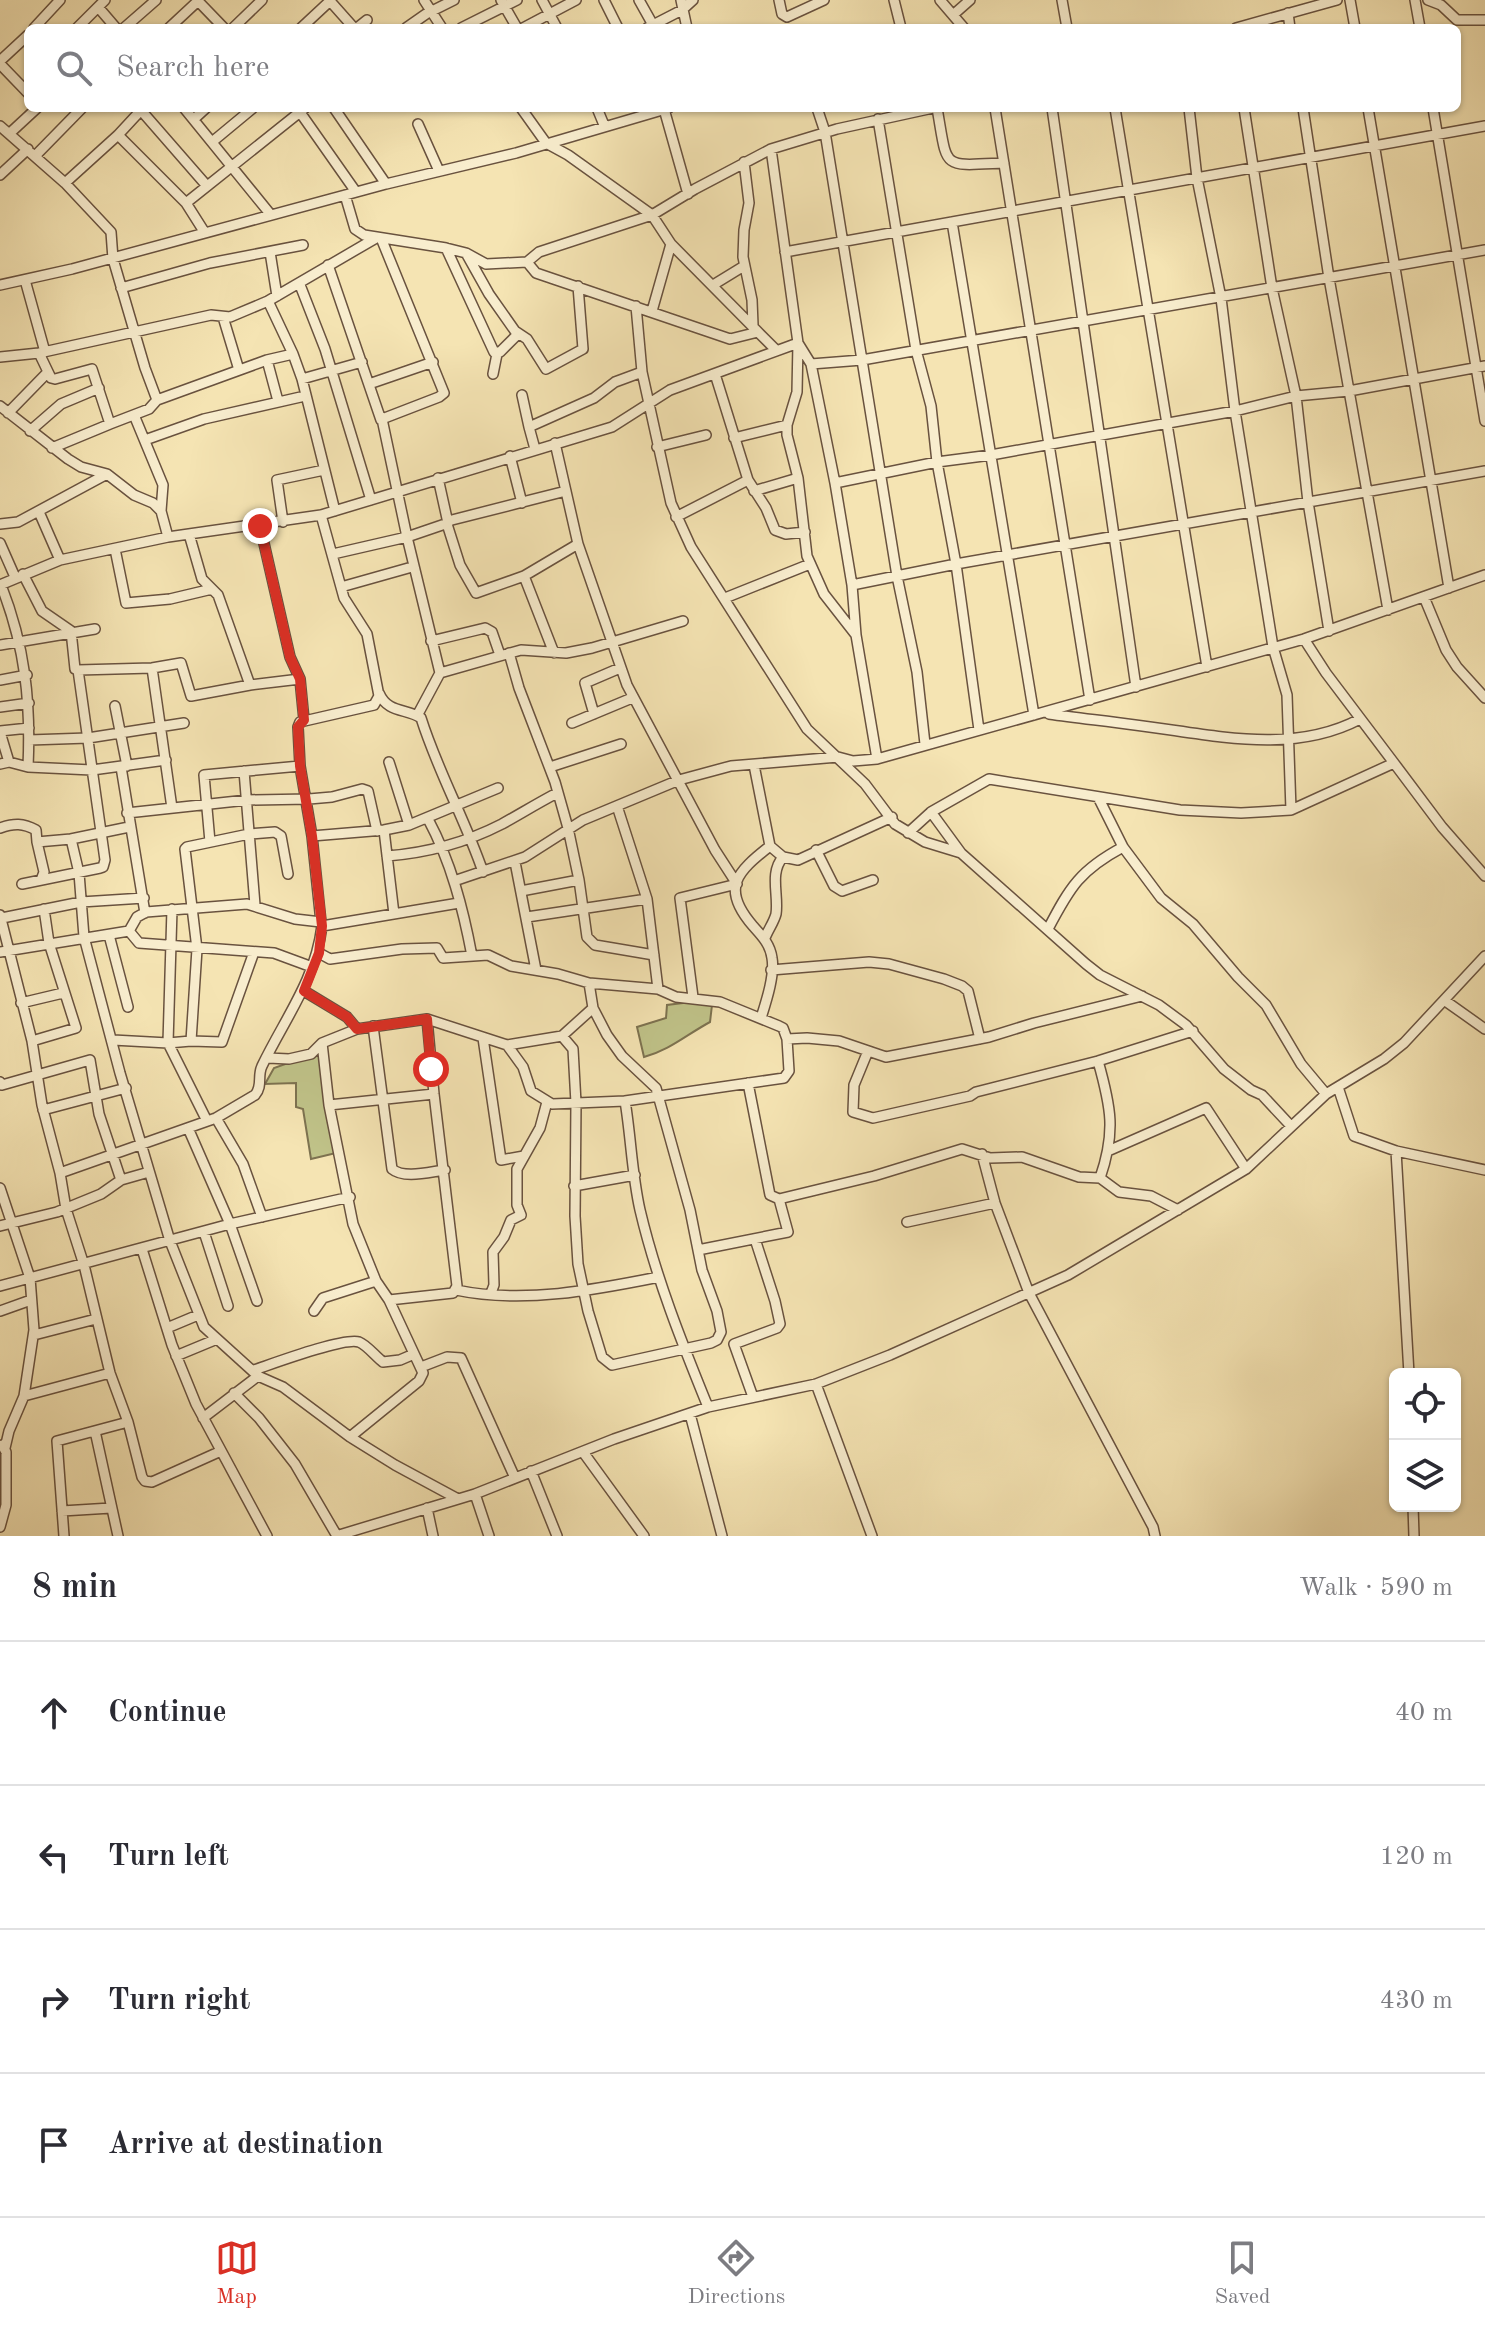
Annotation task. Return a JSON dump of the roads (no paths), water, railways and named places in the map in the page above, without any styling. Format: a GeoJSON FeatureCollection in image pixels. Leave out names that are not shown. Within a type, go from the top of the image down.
{"type":"FeatureCollection","features":[{"type":"Feature","properties":{"kind":"street"},"geometry":{"type":"LineString","coordinates":[[38,24],[60,0]]}},
{"type":"Feature","properties":{"kind":"street"},"geometry":{"type":"LineString","coordinates":[[173,24],[198,0],[220,24]]}},
{"type":"Feature","properties":{"kind":"street"},"geometry":{"type":"LineString","coordinates":[[237,24],[262,0]]}},
{"type":"Feature","properties":{"kind":"street"},"geometry":{"type":"LineString","coordinates":[[424,0],[439,24]]}},
{"type":"Feature","properties":{"kind":"street"},"geometry":{"type":"LineString","coordinates":[[412,24],[454,0]]}},
{"type":"Feature","properties":{"kind":"street"},"geometry":{"type":"LineString","coordinates":[[468,24],[503,3],[517,0]]}},
{"type":"Feature","properties":{"kind":"street"},"geometry":{"type":"LineString","coordinates":[[542,0],[555,24]]}},
{"type":"Feature","properties":{"kind":"street"},"geometry":{"type":"LineString","coordinates":[[528,24],[576,0]]}},
{"type":"Feature","properties":{"kind":"street"},"geometry":{"type":"LineString","coordinates":[[604,0],[616,24]]}},
{"type":"Feature","properties":{"kind":"street"},"geometry":{"type":"LineString","coordinates":[[639,0],[649,24]]}},
{"type":"Feature","properties":{"kind":"street"},"geometry":{"type":"LineString","coordinates":[[653,24],[693,0]]}},
{"type":"Feature","properties":{"kind":"street"},"geometry":{"type":"LineString","coordinates":[[779,0],[782,14],[787,17],[824,0]]}},
{"type":"Feature","properties":{"kind":"street"},"geometry":{"type":"LineString","coordinates":[[894,0],[900,24]]}},
{"type":"Feature","properties":{"kind":"street"},"geometry":{"type":"LineString","coordinates":[[940,0],[961,24]]}},
{"type":"Feature","properties":{"kind":"street"},"geometry":{"type":"LineString","coordinates":[[953,15],[970,0]]}},
{"type":"Feature","properties":{"kind":"street"},"geometry":{"type":"LineString","coordinates":[[1062,0],[1066,24]]}},
{"type":"Feature","properties":{"kind":"street"},"geometry":{"type":"LineString","coordinates":[[1250,24],[1337,0]]}},
{"type":"Feature","properties":{"kind":"street"},"geometry":{"type":"LineString","coordinates":[[1350,0],[1354,24]]}},
{"type":"Feature","properties":{"kind":"street"},"geometry":{"type":"LineString","coordinates":[[1415,0],[1419,24]]}},
{"type":"Feature","properties":{"kind":"street"},"geometry":{"type":"LineString","coordinates":[[1428,0],[1441,5],[1457,20],[1485,20]]}},
{"type":"Feature","properties":{"kind":"street"},"geometry":{"type":"LineString","coordinates":[[128,24],[151,2]]}},
{"type":"Feature","properties":{"kind":"street"},"geometry":{"type":"LineString","coordinates":[[305,24],[327,2],[351,24]]}},
{"type":"Feature","properties":{"kind":"street"},"geometry":{"type":"LineString","coordinates":[[503,3],[517,24]]}},
{"type":"Feature","properties":{"kind":"street"},"geometry":{"type":"LineString","coordinates":[[81,24],[102,4],[114,24]]}},
{"type":"Feature","properties":{"kind":"street"},"geometry":{"type":"LineString","coordinates":[[1288,13],[1289,24]]}},
{"type":"Feature","properties":{"kind":"street"},"geometry":{"type":"LineString","coordinates":[[361,24],[367,20]]}},
{"type":"Feature","properties":{"kind":"street"},"geometry":{"type":"LineString","coordinates":[[24,39],[0,62],[24,89]]}},
{"type":"Feature","properties":{"kind":"street"},"geometry":{"type":"LineString","coordinates":[[31,112],[3,130],[65,183],[111,232],[113,259],[157,400]]}},
{"type":"Feature","properties":{"kind":"street"},"geometry":{"type":"LineString","coordinates":[[0,175],[77,112]]}},
{"type":"Feature","properties":{"kind":"street"},"geometry":{"type":"LineString","coordinates":[[65,183],[138,112]]}},
{"type":"Feature","properties":{"kind":"street"},"geometry":{"type":"LineString","coordinates":[[144,112],[207,186]]}},
{"type":"Feature","properties":{"kind":"street"},"geometry":{"type":"LineString","coordinates":[[188,112],[271,215]]}},
{"type":"Feature","properties":{"kind":"street"},"geometry":{"type":"LineString","coordinates":[[194,119],[202,112]]}},
{"type":"Feature","properties":{"kind":"street"},"geometry":{"type":"LineString","coordinates":[[212,142],[248,112]]}},
{"type":"Feature","properties":{"kind":"street"},"geometry":{"type":"LineString","coordinates":[[186,203],[297,112]]}},
{"type":"Feature","properties":{"kind":"street"},"geometry":{"type":"LineString","coordinates":[[303,112],[356,192]]}},
{"type":"Feature","properties":{"kind":"street"},"geometry":{"type":"LineString","coordinates":[[337,112],[386,184]]}},
{"type":"Feature","properties":{"kind":"street"},"geometry":{"type":"LineString","coordinates":[[524,112],[546,143],[568,155],[652,215],[671,244],[776,350]]}},
{"type":"Feature","properties":{"kind":"street"},"geometry":{"type":"LineString","coordinates":[[599,112],[604,125]]}},
{"type":"Feature","properties":{"kind":"street"},"geometry":{"type":"LineString","coordinates":[[0,285],[113,259],[386,184],[516,153],[655,112]]}},
{"type":"Feature","properties":{"kind":"street"},"geometry":{"type":"LineString","coordinates":[[668,112],[688,194]]}},
{"type":"Feature","properties":{"kind":"street"},"geometry":{"type":"LineString","coordinates":[[818,112],[825,132],[897,576],[917,672],[925,744]]}},
{"type":"Feature","properties":{"kind":"street"},"geometry":{"type":"LineString","coordinates":[[345,195],[355,229],[378,238],[446,248],[466,253],[486,264],[527,262],[539,252],[652,215],[771,149],[907,112]]}},
{"type":"Feature","properties":{"kind":"street"},"geometry":{"type":"LineString","coordinates":[[936,112],[945,155],[951,162],[959,165],[1004,163]]}},
{"type":"Feature","properties":{"kind":"street"},"geometry":{"type":"LineString","coordinates":[[996,112],[1090,700]]}},
{"type":"Feature","properties":{"kind":"street"},"geometry":{"type":"LineString","coordinates":[[1053,112],[1136,687]]}},
{"type":"Feature","properties":{"kind":"street"},"geometry":{"type":"LineString","coordinates":[[1116,112],[1207,667]]}},
{"type":"Feature","properties":{"kind":"street"},"geometry":{"type":"LineString","coordinates":[[1189,112],[1197,178],[1221,298],[1235,411],[1273,647],[1287,695],[1291,810]]}},
{"type":"Feature","properties":{"kind":"street"},"geometry":{"type":"LineString","coordinates":[[1245,112],[1272,288],[1296,396],[1308,502],[1329,631]]}},
{"type":"Feature","properties":{"kind":"street"},"geometry":{"type":"LineString","coordinates":[[1304,112],[1329,278],[1388,610]]}},
{"type":"Feature","properties":{"kind":"street"},"geometry":{"type":"LineString","coordinates":[[1369,112],[1449,588]]}},
{"type":"Feature","properties":{"kind":"street"},"geometry":{"type":"LineString","coordinates":[[1434,112],[1481,367],[1485,421]]}},
{"type":"Feature","properties":{"kind":"street"},"geometry":{"type":"LineString","coordinates":[[878,119],[916,350],[931,406],[979,730]]}},
{"type":"Feature","properties":{"kind":"street"},"geometry":{"type":"LineString","coordinates":[[418,124],[439,171]]}},
{"type":"Feature","properties":{"kind":"street"},"geometry":{"type":"LineString","coordinates":[[785,252],[1485,126]]}},
{"type":"Feature","properties":{"kind":"street"},"geometry":{"type":"LineString","coordinates":[[118,135],[186,203],[205,233]]}},
{"type":"Feature","properties":{"kind":"street"},"geometry":{"type":"LineString","coordinates":[[771,149],[798,343],[797,392],[787,425],[810,564],[824,594],[856,635]]}},
{"type":"Feature","properties":{"kind":"street"},"geometry":{"type":"LineString","coordinates":[[744,162],[749,203],[744,230],[744,266],[755,329]]}},
{"type":"Feature","properties":{"kind":"street"},"geometry":{"type":"LineString","coordinates":[[952,222],[1007,556],[1038,714]]}},
{"type":"Feature","properties":{"kind":"street"},"geometry":{"type":"LineString","coordinates":[[0,357],[42,352],[211,315],[223,317],[300,285],[328,265],[378,238]]}},
{"type":"Feature","properties":{"kind":"street"},"geometry":{"type":"LineString","coordinates":[[378,238],[444,389],[443,395],[386,415],[381,420]]}},
{"type":"Feature","properties":{"kind":"street"},"geometry":{"type":"LineString","coordinates":[[652,311],[671,244]]}},
{"type":"Feature","properties":{"kind":"street"},"geometry":{"type":"LineString","coordinates":[[121,288],[210,263],[303,245]]}},
{"type":"Feature","properties":{"kind":"street"},"geometry":{"type":"LineString","coordinates":[[446,248],[497,354]]}},
{"type":"Feature","properties":{"kind":"street"},"geometry":{"type":"LineString","coordinates":[[811,364],[862,360],[1485,250]]}},
{"type":"Feature","properties":{"kind":"street"},"geometry":{"type":"LineString","coordinates":[[270,252],[272,299],[302,379],[335,511]]}},
{"type":"Feature","properties":{"kind":"street"},"geometry":{"type":"LineString","coordinates":[[466,253],[489,294],[518,334],[527,339],[546,369],[581,351],[578,286]]}},
{"type":"Feature","properties":{"kind":"street"},"geometry":{"type":"LineString","coordinates":[[527,262],[536,273],[730,339],[755,329]]}},
{"type":"Feature","properties":{"kind":"street"},"geometry":{"type":"LineString","coordinates":[[328,265],[381,420],[412,567],[440,673],[418,714],[438,770],[471,837],[483,872]]}},
{"type":"Feature","properties":{"kind":"street"},"geometry":{"type":"LineString","coordinates":[[713,285],[744,266]]}},
{"type":"Feature","properties":{"kind":"street"},"geometry":{"type":"LineString","coordinates":[[25,280],[48,372],[55,379],[92,369],[110,424]]}},
{"type":"Feature","properties":{"kind":"street"},"geometry":{"type":"LineString","coordinates":[[300,285],[332,371],[371,500]]}},
{"type":"Feature","properties":{"kind":"street"},"geometry":{"type":"LineString","coordinates":[[636,306],[642,372],[657,447],[676,517],[691,547],[807,729],[865,784],[895,824],[925,842],[961,853]]}},
{"type":"Feature","properties":{"kind":"street"},"geometry":{"type":"LineString","coordinates":[[223,317],[239,370]]}},
{"type":"Feature","properties":{"kind":"street"},"geometry":{"type":"LineString","coordinates":[[493,374],[497,354],[518,334]]}},
{"type":"Feature","properties":{"kind":"street"},"geometry":{"type":"LineString","coordinates":[[28,767],[27,675],[0,585],[60,560],[168,537],[321,515],[612,427],[670,390],[798,343]]}},
{"type":"Feature","properties":{"kind":"street"},"geometry":{"type":"LineString","coordinates":[[798,343],[811,364],[835,483],[877,759]]}},
{"type":"Feature","properties":{"kind":"street"},"geometry":{"type":"LineString","coordinates":[[52,448],[149,409],[157,400],[267,360],[293,354]]}},
{"type":"Feature","properties":{"kind":"street"},"geometry":{"type":"LineString","coordinates":[[267,360],[278,401]]}},
{"type":"Feature","properties":{"kind":"street"},"geometry":{"type":"LineString","coordinates":[[302,379],[362,362]]}},
{"type":"Feature","properties":{"kind":"street"},"geometry":{"type":"LineString","coordinates":[[369,384],[433,362]]}},
{"type":"Feature","properties":{"kind":"street"},"geometry":{"type":"LineString","coordinates":[[835,483],[937,462],[1167,424],[1296,396],[1349,391],[1481,367]]}},
{"type":"Feature","properties":{"kind":"street"},"geometry":{"type":"LineString","coordinates":[[48,372],[4,409],[81,467],[107,474],[161,511]]}},
{"type":"Feature","properties":{"kind":"street"},"geometry":{"type":"LineString","coordinates":[[529,427],[594,398],[615,382],[642,372]]}},
{"type":"Feature","properties":{"kind":"street"},"geometry":{"type":"LineString","coordinates":[[715,374],[748,480],[766,508],[775,530],[786,534],[805,532]]}},
{"type":"Feature","properties":{"kind":"street"},"geometry":{"type":"LineString","coordinates":[[30,431],[61,404],[99,388]]}},
{"type":"Feature","properties":{"kind":"street"},"geometry":{"type":"LineString","coordinates":[[522,395],[535,449]]}},
{"type":"Feature","properties":{"kind":"street"},"geometry":{"type":"LineString","coordinates":[[145,440],[204,419],[305,396]]}},
{"type":"Feature","properties":{"kind":"street"},"geometry":{"type":"LineString","coordinates":[[134,415],[163,485],[161,511],[168,537]]}},
{"type":"Feature","properties":{"kind":"street"},"geometry":{"type":"LineString","coordinates":[[734,438],[787,425]]}},
{"type":"Feature","properties":{"kind":"street"},"geometry":{"type":"LineString","coordinates":[[657,447],[706,435]]}},
{"type":"Feature","properties":{"kind":"street"},"geometry":{"type":"LineString","coordinates":[[555,443],[578,544],[632,698],[715,850],[737,884]]}},
{"type":"Feature","properties":{"kind":"street"},"geometry":{"type":"LineString","coordinates":[[510,456],[522,503]]}},
{"type":"Feature","properties":{"kind":"street"},"geometry":{"type":"LineString","coordinates":[[283,522],[277,480],[324,470]]}},
{"type":"Feature","properties":{"kind":"street"},"geometry":{"type":"LineString","coordinates":[[852,585],[1485,471]]}},
{"type":"Feature","properties":{"kind":"street"},"geometry":{"type":"LineString","coordinates":[[0,524],[18,522],[107,474]]}},
{"type":"Feature","properties":{"kind":"street"},"geometry":{"type":"LineString","coordinates":[[438,478],[460,565],[476,593],[524,576],[578,544]]}},
{"type":"Feature","properties":{"kind":"street"},"geometry":{"type":"LineString","coordinates":[[754,491],[798,478]]}},
{"type":"Feature","properties":{"kind":"street"},"geometry":{"type":"LineString","coordinates":[[676,517],[748,480]]}},
{"type":"Feature","properties":{"kind":"street"},"geometry":{"type":"LineString","coordinates":[[333,554],[407,537],[566,491]]}},
{"type":"Feature","properties":{"kind":"street"},"geometry":{"type":"LineString","coordinates":[[39,512],[60,560]]}},
{"type":"Feature","properties":{"kind":"street"},"geometry":{"type":"LineString","coordinates":[[321,515],[344,598],[367,634],[383,702],[392,708],[418,714]]}},
{"type":"Feature","properties":{"kind":"street"},"geometry":{"type":"LineString","coordinates":[[260,526],[290,657],[300,679],[304,720]]}},
{"type":"Feature","properties":{"kind":"street"},"geometry":{"type":"LineString","coordinates":[[189,534],[202,579],[218,595],[250,685]]}},
{"type":"Feature","properties":{"kind":"street"},"geometry":{"type":"LineString","coordinates":[[0,543],[42,611],[71,631],[105,860],[103,867],[22,884]]}},
{"type":"Feature","properties":{"kind":"street"},"geometry":{"type":"LineString","coordinates":[[115,549],[126,603],[170,599],[212,589]]}},
{"type":"Feature","properties":{"kind":"street"},"geometry":{"type":"LineString","coordinates":[[725,598],[810,564]]}},
{"type":"Feature","properties":{"kind":"street"},"geometry":{"type":"LineString","coordinates":[[341,587],[412,567]]}},
{"type":"Feature","properties":{"kind":"street"},"geometry":{"type":"LineString","coordinates":[[454,881],[515,862],[547,845],[568,828],[679,780],[731,766],[838,757],[853,761],[877,759],[1304,639],[1485,575]]}},
{"type":"Feature","properties":{"kind":"street"},"geometry":{"type":"LineString","coordinates":[[524,576],[554,653]]}},
{"type":"Feature","properties":{"kind":"street"},"geometry":{"type":"LineString","coordinates":[[1424,597],[1446,650],[1485,698]]}},
{"type":"Feature","properties":{"kind":"street"},"geometry":{"type":"LineString","coordinates":[[440,673],[521,650],[554,653],[592,648],[683,621]]}},
{"type":"Feature","properties":{"kind":"street"},"geometry":{"type":"LineString","coordinates":[[431,641],[485,628],[492,632],[519,688],[550,767],[568,828],[587,937],[590,942],[654,955]]}},
{"type":"Feature","properties":{"kind":"street"},"geometry":{"type":"LineString","coordinates":[[0,645],[95,629]]}},
{"type":"Feature","properties":{"kind":"street"},"geometry":{"type":"LineString","coordinates":[[1304,639],[1442,827],[1485,876]]}},
{"type":"Feature","properties":{"kind":"street"},"geometry":{"type":"LineString","coordinates":[[78,670],[152,668],[181,663],[191,696],[300,679]]}},
{"type":"Feature","properties":{"kind":"street"},"geometry":{"type":"LineString","coordinates":[[152,668],[172,808]]}},
{"type":"Feature","properties":{"kind":"street"},"geometry":{"type":"LineString","coordinates":[[594,714],[585,683],[620,668]]}},
{"type":"Feature","properties":{"kind":"street"},"geometry":{"type":"LineString","coordinates":[[0,680],[27,675]]}},
{"type":"Feature","properties":{"kind":"street"},"geometry":{"type":"LineString","coordinates":[[60,1173],[212,1119],[259,1090],[261,1067],[304,991],[319,953],[322,924],[300,766],[298,727],[304,720],[374,705],[379,693]]}},
{"type":"Feature","properties":{"kind":"street"},"geometry":{"type":"LineString","coordinates":[[572,723],[632,698]]}},
{"type":"Feature","properties":{"kind":"street"},"geometry":{"type":"LineString","coordinates":[[0,707],[29,703]]}},
{"type":"Feature","properties":{"kind":"street"},"geometry":{"type":"LineString","coordinates":[[115,706],[129,827],[145,913]]}},
{"type":"Feature","properties":{"kind":"street"},"geometry":{"type":"LineString","coordinates":[[1038,714],[1176,732],[1290,740],[1323,734],[1360,719]]}},
{"type":"Feature","properties":{"kind":"street"},"geometry":{"type":"LineString","coordinates":[[29,740],[88,738],[184,723]]}},
{"type":"Feature","properties":{"kind":"street"},"geometry":{"type":"LineString","coordinates":[[29,728],[0,732],[4,763],[92,770],[166,760]]}},
{"type":"Feature","properties":{"kind":"street"},"geometry":{"type":"LineString","coordinates":[[550,767],[621,744]]}},
{"type":"Feature","properties":{"kind":"street"},"geometry":{"type":"LineString","coordinates":[[389,762],[409,825]]}},
{"type":"Feature","properties":{"kind":"street"},"geometry":{"type":"LineString","coordinates":[[908,833],[931,812],[989,779],[1180,810],[1241,813],[1291,810],[1394,763]]}},
{"type":"Feature","properties":{"kind":"street"},"geometry":{"type":"LineString","coordinates":[[754,765],[770,846],[783,857],[798,860],[892,817]]}},
{"type":"Feature","properties":{"kind":"street"},"geometry":{"type":"LineString","coordinates":[[210,842],[204,775],[300,766]]}},
{"type":"Feature","properties":{"kind":"street"},"geometry":{"type":"LineString","coordinates":[[244,771],[255,905]]}},
{"type":"Feature","properties":{"kind":"street"},"geometry":{"type":"LineString","coordinates":[[312,836],[409,825],[498,788]]}},
{"type":"Feature","properties":{"kind":"street"},"geometry":{"type":"LineString","coordinates":[[127,813],[247,800],[332,797],[362,789],[368,791],[387,856],[394,914]]}},
{"type":"Feature","properties":{"kind":"street"},"geometry":{"type":"LineString","coordinates":[[387,856],[413,854],[471,837],[557,793]]}},
{"type":"Feature","properties":{"kind":"street"},"geometry":{"type":"LineString","coordinates":[[1098,797],[1123,847],[1161,898],[1193,924],[1266,1005],[1301,1064],[1326,1094]]}},
{"type":"Feature","properties":{"kind":"street"},"geometry":{"type":"LineString","coordinates":[[617,806],[647,899],[658,989]]}},
{"type":"Feature","properties":{"kind":"street"},"geometry":{"type":"LineString","coordinates":[[931,812],[961,853],[1100,975],[1159,1005],[1193,1031],[1224,1069],[1262,1095],[1290,1125]]}},
{"type":"Feature","properties":{"kind":"street"},"geometry":{"type":"LineString","coordinates":[[428,819],[442,846],[454,881],[469,932],[472,956]]}},
{"type":"Feature","properties":{"kind":"street"},"geometry":{"type":"LineString","coordinates":[[0,828],[16,823],[36,830],[44,872],[41,880]]}},
{"type":"Feature","properties":{"kind":"street"},"geometry":{"type":"LineString","coordinates":[[37,842],[71,839],[129,827]]}},
{"type":"Feature","properties":{"kind":"street"},"geometry":{"type":"LineString","coordinates":[[191,1041],[197,949],[185,849],[249,834],[275,832],[281,836],[288,874]]}},
{"type":"Feature","properties":{"kind":"street"},"geometry":{"type":"LineString","coordinates":[[71,839],[79,873],[84,937],[170,1241],[204,1327],[256,1373],[283,1387],[350,1437],[458,1499]]}},
{"type":"Feature","properties":{"kind":"street"},"geometry":{"type":"LineString","coordinates":[[761,1018],[773,960],[765,938],[741,911],[736,897],[742,869],[770,846]]}},
{"type":"Feature","properties":{"kind":"street"},"geometry":{"type":"LineString","coordinates":[[1048,929],[1066,896],[1084,872],[1123,847]]}},
{"type":"Feature","properties":{"kind":"street"},"geometry":{"type":"LineString","coordinates":[[816,850],[834,886],[842,891],[873,880]]}},
{"type":"Feature","properties":{"kind":"street"},"geometry":{"type":"LineString","coordinates":[[765,938],[776,915],[775,875],[777,863],[783,857]]}},
{"type":"Feature","properties":{"kind":"street"},"geometry":{"type":"LineString","coordinates":[[515,862],[536,970]]}},
{"type":"Feature","properties":{"kind":"street"},"geometry":{"type":"LineString","coordinates":[[521,891],[579,880]]}},
{"type":"Feature","properties":{"kind":"street"},"geometry":{"type":"LineString","coordinates":[[693,997],[680,898],[737,884]]}},
{"type":"Feature","properties":{"kind":"street"},"geometry":{"type":"LineString","coordinates":[[144,898],[81,902],[1,917],[4,951],[32,1041],[43,1110],[66,1209],[84,1265],[110,1373],[128,1422],[139,1471],[145,1481],[152,1482],[221,1451]]}},
{"type":"Feature","properties":{"kind":"street"},"geometry":{"type":"LineString","coordinates":[[527,917],[647,899]]}},
{"type":"Feature","properties":{"kind":"street"},"geometry":{"type":"LineString","coordinates":[[4,951],[129,931],[137,917],[172,909],[255,905],[295,919],[322,924],[459,903]]}},
{"type":"Feature","properties":{"kind":"street"},"geometry":{"type":"LineString","coordinates":[[32,1041],[76,1028],[49,943],[44,909]]}},
{"type":"Feature","properties":{"kind":"street"},"geometry":{"type":"LineString","coordinates":[[172,909],[168,1043],[212,1119],[243,1164],[262,1217]]}},
{"type":"Feature","properties":{"kind":"street"},"geometry":{"type":"LineString","coordinates":[[129,931],[139,943],[274,953],[312,967]]}},
{"type":"Feature","properties":{"kind":"street"},"geometry":{"type":"LineString","coordinates":[[109,935],[128,1007]]}},
{"type":"Feature","properties":{"kind":"street"},"geometry":{"type":"LineString","coordinates":[[319,953],[330,959],[402,949],[437,948],[443,958],[488,955],[511,966],[589,983],[658,989],[676,997],[720,1002],[783,1028],[787,1039],[788,1075],[625,1101],[547,1102],[531,1091],[523,1067],[507,1045]]}},
{"type":"Feature","properties":{"kind":"street"},"geometry":{"type":"LineString","coordinates":[[113,1040],[222,1042],[254,952]]}},
{"type":"Feature","properties":{"kind":"street"},"geometry":{"type":"LineString","coordinates":[[234,1393],[259,1418],[295,1464],[336,1536],[352,1534],[475,1494],[708,1407],[816,1384],[890,1355],[1079,1269],[1246,1169],[1326,1094],[1404,1043],[1485,956]]}},
{"type":"Feature","properties":{"kind":"street"},"geometry":{"type":"LineString","coordinates":[[771,970],[869,962],[889,964],[944,979],[968,991],[980,1039]]}},
{"type":"Feature","properties":{"kind":"street"},"geometry":{"type":"LineString","coordinates":[[562,1036],[573,1049],[578,1264],[588,1311],[606,1362],[620,1364],[711,1343],[717,1340],[721,1332],[657,1096],[650,1080],[622,1056],[607,1035],[593,1008],[589,983]]}},
{"type":"Feature","properties":{"kind":"street"},"geometry":{"type":"LineString","coordinates":[[304,991],[347,1017],[357,1029]]}},
{"type":"Feature","properties":{"kind":"street"},"geometry":{"type":"LineString","coordinates":[[21,1003],[63,993]]}},
{"type":"Feature","properties":{"kind":"street"},"geometry":{"type":"LineString","coordinates":[[787,1039],[825,1039],[886,1057],[980,1039],[1142,996]]}},
{"type":"Feature","properties":{"kind":"street"},"geometry":{"type":"LineString","coordinates":[[1444,1000],[1485,1029]]}},
{"type":"Feature","properties":{"kind":"street"},"geometry":{"type":"LineString","coordinates":[[268,1058],[297,1058],[311,1054],[322,1043],[357,1029],[427,1019],[507,1045],[562,1036],[593,1008]]}},
{"type":"Feature","properties":{"kind":"street"},"geometry":{"type":"LineString","coordinates":[[427,1019],[456,1290]]}},
{"type":"Feature","properties":{"kind":"street"},"geometry":{"type":"LineString","coordinates":[[373,1026],[392,1169],[407,1174],[445,1170]]}},
{"type":"Feature","properties":{"kind":"street"},"geometry":{"type":"LineString","coordinates":[[868,1051],[854,1085],[853,1112],[873,1118],[970,1096],[1193,1031]]}},
{"type":"Feature","properties":{"kind":"street"},"geometry":{"type":"LineString","coordinates":[[483,1038],[501,1160],[524,1156]]}},
{"type":"Feature","properties":{"kind":"street"},"geometry":{"type":"LineString","coordinates":[[322,1043],[329,1105],[353,1224],[376,1281],[389,1300],[423,1377],[350,1437]]}},
{"type":"Feature","properties":{"kind":"street"},"geometry":{"type":"LineString","coordinates":[[0,1082],[2,1085],[37,1077],[90,1060],[99,1114],[121,1180]]}},
{"type":"Feature","properties":{"kind":"street"},"geometry":{"type":"LineString","coordinates":[[1098,1061],[1112,1121],[1100,1178]]}},
{"type":"Feature","properties":{"kind":"street"},"geometry":{"type":"LineString","coordinates":[[748,1083],[770,1195],[779,1199],[874,1176],[962,1149],[995,1159],[1022,1157],[1079,1177],[1100,1178],[1119,1192],[1151,1196],[1178,1210]]}},
{"type":"Feature","properties":{"kind":"street"},"geometry":{"type":"LineString","coordinates":[[1338,1087],[1354,1136],[1396,1151],[1485,1170]]}},
{"type":"Feature","properties":{"kind":"street"},"geometry":{"type":"LineString","coordinates":[[43,1110],[126,1088]]}},
{"type":"Feature","properties":{"kind":"street"},"geometry":{"type":"LineString","coordinates":[[329,1105],[434,1094]]}},
{"type":"Feature","properties":{"kind":"street"},"geometry":{"type":"LineString","coordinates":[[625,1101],[639,1207],[659,1277],[708,1407]]}},
{"type":"Feature","properties":{"kind":"street"},"geometry":{"type":"LineString","coordinates":[[491,1293],[494,1285],[493,1252],[511,1220],[521,1215],[517,1205],[517,1169],[540,1128],[547,1102]]}},
{"type":"Feature","properties":{"kind":"street"},"geometry":{"type":"LineString","coordinates":[[1108,1151],[1206,1108],[1246,1169]]}},
{"type":"Feature","properties":{"kind":"street"},"geometry":{"type":"LineString","coordinates":[[188,1128],[230,1224],[257,1301]]}},
{"type":"Feature","properties":{"kind":"street"},"geometry":{"type":"LineString","coordinates":[[1396,1151],[1409,1368]]}},
{"type":"Feature","properties":{"kind":"street"},"geometry":{"type":"LineString","coordinates":[[982,1154],[995,1203],[1029,1293],[1154,1531],[1147,1536]]}},
{"type":"Feature","properties":{"kind":"street"},"geometry":{"type":"LineString","coordinates":[[0,1226],[66,1209],[101,1194],[121,1180],[149,1172]]}},
{"type":"Feature","properties":{"kind":"street"},"geometry":{"type":"LineString","coordinates":[[574,1186],[635,1175]]}},
{"type":"Feature","properties":{"kind":"street"},"geometry":{"type":"LineString","coordinates":[[0,1188],[30,1278],[34,1335],[24,1396],[3,1446],[6,1505],[0,1527]]}},
{"type":"Feature","properties":{"kind":"street"},"geometry":{"type":"LineString","coordinates":[[0,1286],[230,1224],[350,1197]]}},
{"type":"Feature","properties":{"kind":"street"},"geometry":{"type":"LineString","coordinates":[[698,1250],[788,1232],[779,1199]]}},
{"type":"Feature","properties":{"kind":"street"},"geometry":{"type":"LineString","coordinates":[[907,1222],[995,1203]]}},
{"type":"Feature","properties":{"kind":"street"},"geometry":{"type":"LineString","coordinates":[[204,1232],[228,1306]]}},
{"type":"Feature","properties":{"kind":"street"},"geometry":{"type":"LineString","coordinates":[[753,1397],[734,1344],[777,1328],[780,1324],[755,1239]]}},
{"type":"Feature","properties":{"kind":"street"},"geometry":{"type":"LineString","coordinates":[[142,1249],[176,1356],[203,1418],[267,1536]]}},
{"type":"Feature","properties":{"kind":"street"},"geometry":{"type":"LineString","coordinates":[[389,1300],[453,1293],[456,1290],[537,1296],[659,1277]]}},
{"type":"Feature","properties":{"kind":"street"},"geometry":{"type":"LineString","coordinates":[[314,1311],[323,1298],[376,1281]]}},
{"type":"Feature","properties":{"kind":"street"},"geometry":{"type":"LineString","coordinates":[[0,1311],[31,1300]]}},
{"type":"Feature","properties":{"kind":"street"},"geometry":{"type":"LineString","coordinates":[[167,1328],[198,1315]]}},
{"type":"Feature","properties":{"kind":"street"},"geometry":{"type":"LineString","coordinates":[[34,1335],[96,1319]]}},
{"type":"Feature","properties":{"kind":"street"},"geometry":{"type":"LineString","coordinates":[[176,1356],[217,1339]]}},
{"type":"Feature","properties":{"kind":"street"},"geometry":{"type":"LineString","coordinates":[[203,1418],[256,1373],[309,1352],[349,1342],[361,1343],[383,1362],[414,1354]]}},
{"type":"Feature","properties":{"kind":"street"},"geometry":{"type":"LineString","coordinates":[[421,1367],[447,1357],[456,1355],[461,1358],[515,1478]]}},
{"type":"Feature","properties":{"kind":"street"},"geometry":{"type":"LineString","coordinates":[[24,1396],[110,1373]]}},
{"type":"Feature","properties":{"kind":"street"},"geometry":{"type":"LineString","coordinates":[[816,1384],[870,1536]]}},
{"type":"Feature","properties":{"kind":"street"},"geometry":{"type":"LineString","coordinates":[[690,1414],[722,1536]]}},
{"type":"Feature","properties":{"kind":"street"},"geometry":{"type":"LineString","coordinates":[[64,1536],[57,1441],[128,1422]]}},
{"type":"Feature","properties":{"kind":"street"},"geometry":{"type":"LineString","coordinates":[[95,1431],[118,1536]]}},
{"type":"Feature","properties":{"kind":"street"},"geometry":{"type":"LineString","coordinates":[[583,1452],[644,1536]]}},
{"type":"Feature","properties":{"kind":"street"},"geometry":{"type":"LineString","coordinates":[[531,1471],[557,1536]]}},
{"type":"Feature","properties":{"kind":"street"},"geometry":{"type":"LineString","coordinates":[[475,1494],[489,1536]]}},
{"type":"Feature","properties":{"kind":"street"},"geometry":{"type":"LineString","coordinates":[[62,1511],[111,1508]]}},
{"type":"Feature","properties":{"kind":"street"},"geometry":{"type":"LineString","coordinates":[[427,1508],[433,1536]]}},
{"type":"Feature","properties":{"kind":"street"},"geometry":{"type":"LineString","coordinates":[[1413,1512],[1414,1536]]}}]}
